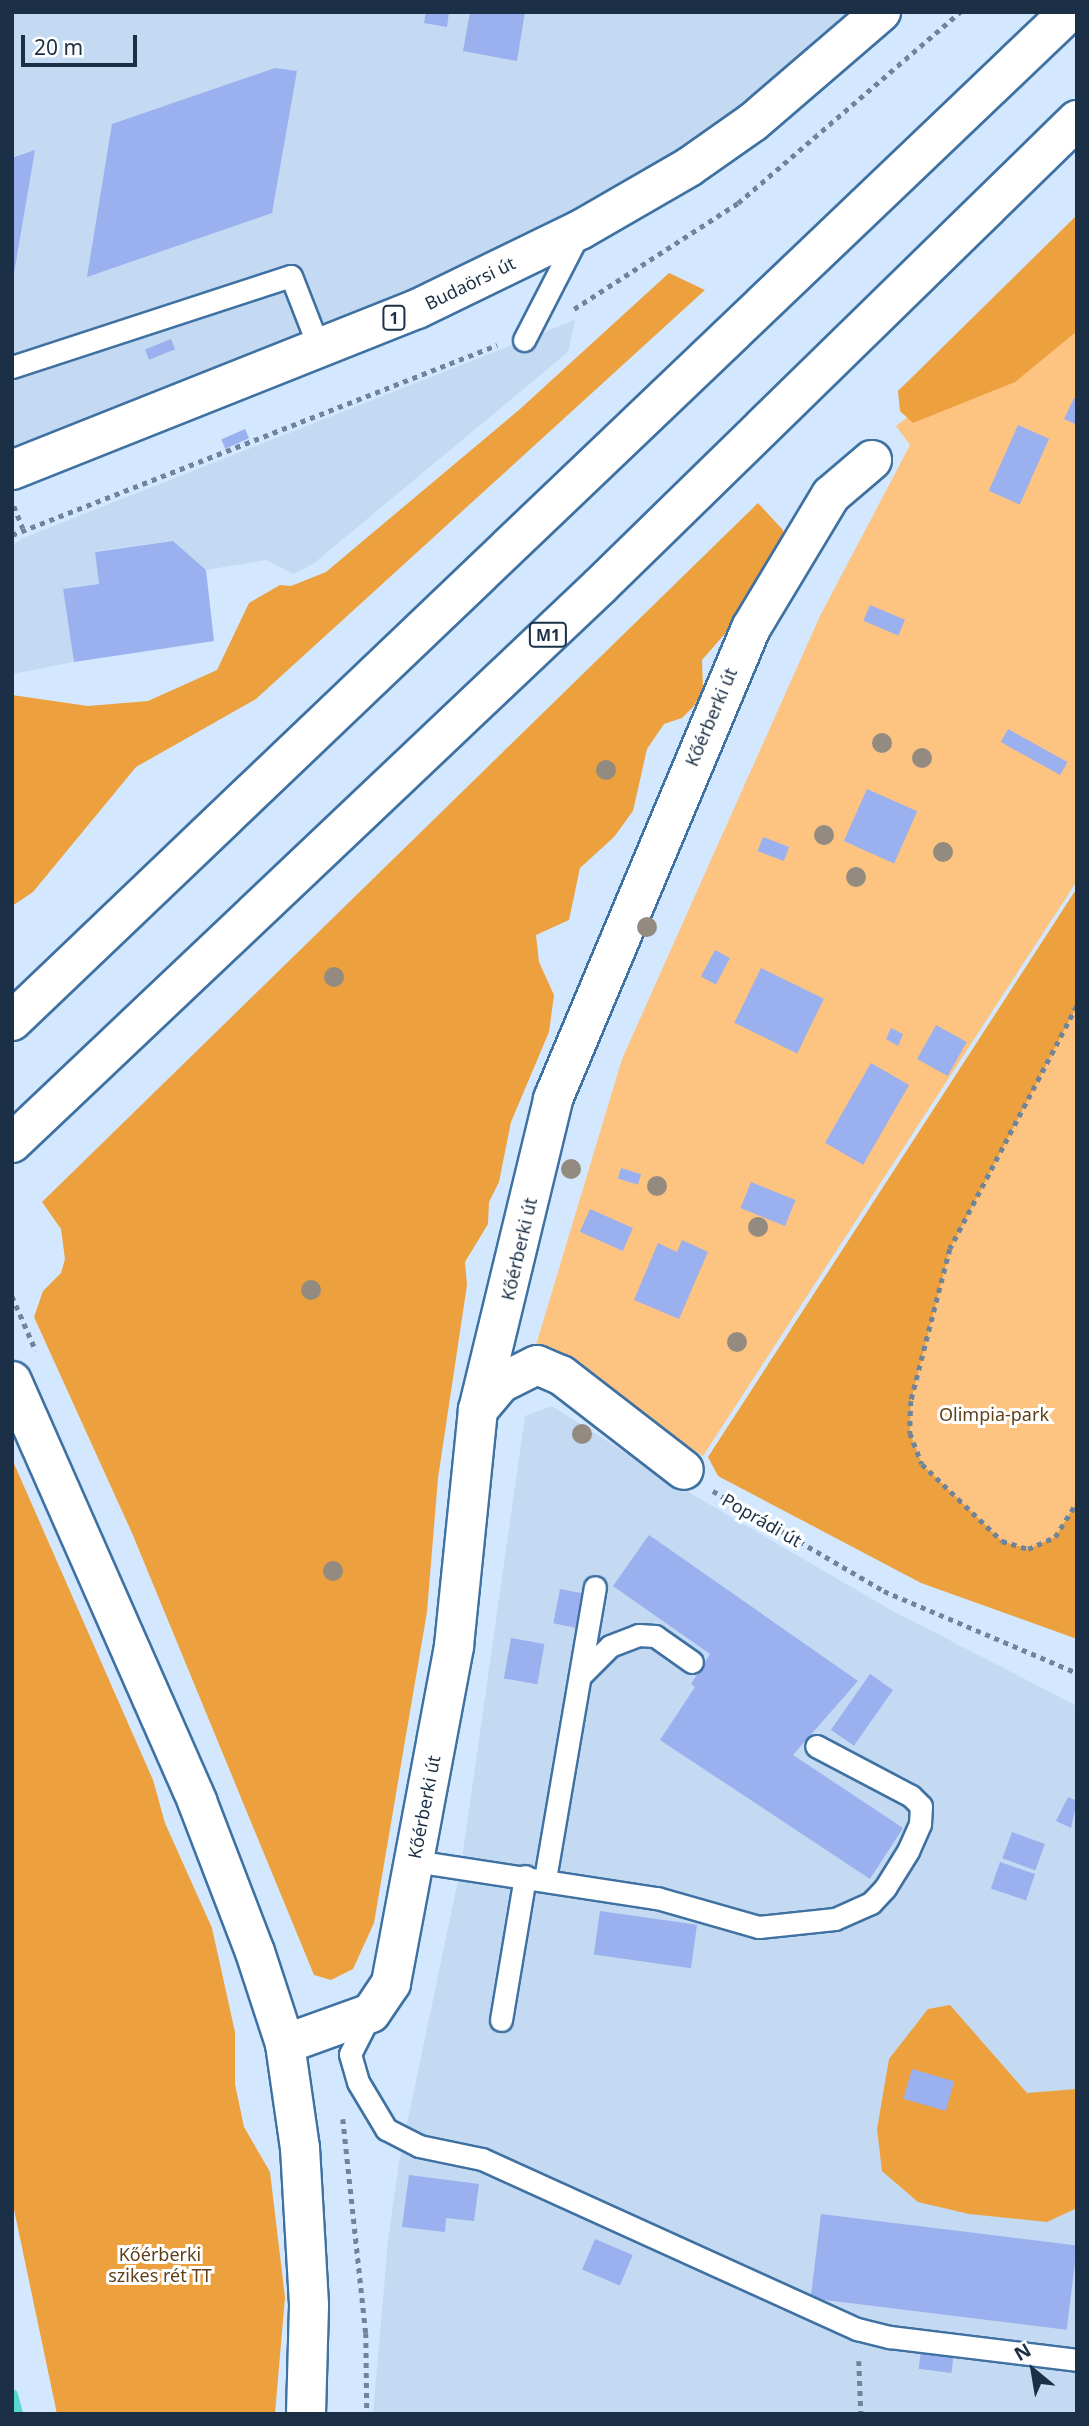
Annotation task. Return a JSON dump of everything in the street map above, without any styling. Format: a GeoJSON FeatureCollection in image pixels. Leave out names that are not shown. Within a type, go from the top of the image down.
{"type":"FeatureCollection","features":[{"type":"Feature","properties":{"kind":"main road","name":"Budaörsi út"},"geometry":{"type":"LineString","coordinates":[[12,470],[417,309],[580,230],[689,167],[820,67],[881,12]]}},
{"type":"Feature","properties":{"kind":"main road"},"geometry":{"type":"LineString","coordinates":[[12,1021],[1069,12]]}},
{"type":"Feature","properties":{"kind":"main road","name":"M1"},"geometry":{"type":"LineString","coordinates":[[12,1143],[600,586],[1077,120]]}},
{"type":"Feature","properties":{"kind":"main road","name":"Kőérberki út"},"geometry":{"type":"LineString","coordinates":[[371,2013],[391,1983],[454,1646],[478,1410],[553,1098],[617,954],[729,674],[831,495],[872,460]]}},
{"type":"Feature","properties":{"kind":"main road"},"geometry":{"type":"LineString","coordinates":[[478,1410],[501,1383],[537,1366],[561,1375],[684,1470]]}},
{"type":"Feature","properties":{"kind":"main road"},"geometry":{"type":"LineString","coordinates":[[12,1381],[197,1801],[255,1952],[285,2044],[302,2175],[309,2306],[306,2414]]}},
{"type":"Feature","properties":{"kind":"main road"},"geometry":{"type":"LineString","coordinates":[[285,2044],[371,2013]]}},
{"type":"Feature","properties":{"kind":"lane"},"geometry":{"type":"LineString","coordinates":[[820,67],[851,12]]}},
{"type":"Feature","properties":{"kind":"lane"},"geometry":{"type":"LineString","coordinates":[[527,335],[580,230]]}},
{"type":"Feature","properties":{"kind":"lane"},"geometry":{"type":"LineString","coordinates":[[12,367],[291,276],[319,348]]}},
{"type":"Feature","properties":{"kind":"lane"},"geometry":{"type":"LineString","coordinates":[[501,2020],[580,1676],[595,1587]]}},
{"type":"Feature","properties":{"kind":"lane"},"geometry":{"type":"LineString","coordinates":[[580,1676],[610,1646],[638,1635],[655,1636],[692,1662]]}},
{"type":"Feature","properties":{"kind":"lane"},"geometry":{"type":"LineString","coordinates":[[414,1861],[657,1898],[759,1927],[835,1919],[870,1903],[908,1851],[920,1825],[921,1806],[911,1796],[816,1746]]}},
{"type":"Feature","properties":{"kind":"lane"},"geometry":{"type":"LineString","coordinates":[[371,2013],[350,2054],[358,2082],[386,2129],[419,2146],[482,2159],[857,2329],[890,2337],[1077,2360]]}},
{"type":"Feature","properties":{"kind":"path"},"geometry":{"type":"LineString","coordinates":[[12,535],[23,528],[527,335],[567,314],[738,203],[960,12]]}},
{"type":"Feature","properties":{"kind":"path"},"geometry":{"type":"LineString","coordinates":[[12,501],[23,528]]}},
{"type":"Feature","properties":{"kind":"path"},"geometry":{"type":"LineString","coordinates":[[1077,1006],[950,1249],[911,1401],[910,1433],[922,1464],[1002,1541],[1028,1549],[1055,1537],[1074,1514],[1077,1502]]}},
{"type":"Feature","properties":{"kind":"path","name":"Poprádi út"},"geometry":{"type":"LineString","coordinates":[[684,1470],[726,1501],[884,1591],[1077,1673]]}},
{"type":"Feature","properties":{"kind":"path"},"geometry":{"type":"LineString","coordinates":[[857,2329],[861,2414]]}},
{"type":"Feature","properties":{"kind":"shaded area"},"geometry":{"type":"Polygon","coordinates":[[[12,12],[881,12],[689,167],[12,470],[12,12]]]}},
{"type":"Feature","properties":{"kind":"shaded area"},"geometry":{"type":"Polygon","coordinates":[[[575,320],[568,352],[313,564],[293,574],[266,560],[206,570],[173,541],[95,551],[99,584],[63,589],[74,662],[12,674],[12,546],[23,538],[575,320]]]}},
{"type":"Feature","properties":{"kind":"shaded area"},"geometry":{"type":"Polygon","coordinates":[[[552,1406],[683,1489],[891,1610],[1077,1706],[1077,2414],[373,2414],[388,2241],[399,2162],[461,1866],[525,1416],[552,1406]]]}},
{"type":"Feature","properties":{"kind":"green space"},"geometry":{"type":"Polygon","coordinates":[[[1077,215],[1077,331],[1015,382],[913,423],[900,411],[898,391],[1077,215]]]}},
{"type":"Feature","properties":{"kind":"green space"},"geometry":{"type":"Polygon","coordinates":[[[1077,247],[1077,881],[703,1456],[536,1345],[622,1059],[820,616],[910,445],[896,426],[936,395],[1077,247]]]}},
{"type":"Feature","properties":{"kind":"green space"},"geometry":{"type":"Polygon","coordinates":[[[669,273],[705,290],[256,699],[136,767],[33,892],[12,906],[12,695],[88,706],[148,701],[217,670],[249,603],[280,585],[291,586],[326,572],[520,409],[669,273]]]}},
{"type":"Feature","properties":{"kind":"green space"},"geometry":{"type":"Polygon","coordinates":[[[758,503],[783,530],[783,547],[742,614],[702,660],[703,690],[694,706],[682,718],[664,724],[647,749],[633,811],[614,837],[580,868],[569,920],[536,935],[539,962],[554,995],[549,1032],[511,1122],[499,1182],[489,1202],[488,1224],[465,1262],[467,1285],[438,1478],[427,1612],[374,1923],[353,1969],[331,1980],[314,1975],[132,1533],[34,1317],[43,1291],[61,1273],[65,1259],[61,1229],[42,1202],[758,503]]]}},
{"type":"Feature","properties":{"kind":"green space"},"geometry":{"type":"Polygon","coordinates":[[[1077,888],[1077,1006],[950,1249],[911,1401],[910,1433],[922,1464],[1002,1541],[1028,1549],[1055,1537],[1077,1502],[1077,1639],[921,1583],[718,1476],[708,1457],[1077,888]]]}},
{"type":"Feature","properties":{"kind":"green space","name":"Olimpia-park"},"geometry":{"type":"Polygon","coordinates":[[[1077,1006],[1077,1538],[1028,1549],[1002,1541],[922,1464],[910,1433],[911,1401],[950,1249],[1077,1006]]]}},
{"type":"Feature","properties":{"kind":"green space","name":"Kőérberki szikes rét TT"},"geometry":{"type":"Polygon","coordinates":[[[12,1459],[153,1780],[165,1823],[212,1928],[235,2032],[235,2084],[244,2127],[270,2172],[285,2297],[275,2414],[57,2414],[12,2200],[12,1459]]]}},
{"type":"Feature","properties":{"kind":"green space"},"geometry":{"type":"Polygon","coordinates":[[[950,2005],[1027,2093],[1077,2089],[1077,2208],[1047,2222],[969,2214],[918,2202],[882,2171],[877,2129],[889,2059],[928,2009],[950,2005]]]}},
{"type":"Feature","properties":{"kind":"building"},"geometry":{"type":"Polygon","coordinates":[[[426,12],[449,12],[447,27],[424,23],[426,12]]]}},
{"type":"Feature","properties":{"kind":"building"},"geometry":{"type":"Polygon","coordinates":[[[470,12],[525,12],[517,61],[463,51],[470,12]]]}},
{"type":"Feature","properties":{"kind":"building"},"geometry":{"type":"Polygon","coordinates":[[[275,68],[297,71],[272,213],[87,277],[112,124],[275,68]]]}},
{"type":"Feature","properties":{"kind":"building"},"geometry":{"type":"Polygon","coordinates":[[[35,150],[14,273],[12,273],[12,158],[35,150]]]}},
{"type":"Feature","properties":{"kind":"building"},"geometry":{"type":"Polygon","coordinates":[[[171,339],[175,349],[149,360],[145,349],[171,339]]]}},
{"type":"Feature","properties":{"kind":"building"},"geometry":{"type":"Polygon","coordinates":[[[1074,398],[1077,399],[1077,425],[1064,419],[1074,398]]]}},
{"type":"Feature","properties":{"kind":"building"},"geometry":{"type":"Polygon","coordinates":[[[1018,425],[1049,439],[1020,505],[989,491],[1018,425]]]}},
{"type":"Feature","properties":{"kind":"building"},"geometry":{"type":"Polygon","coordinates":[[[245,429],[249,438],[225,449],[221,440],[245,429]]]}},
{"type":"Feature","properties":{"kind":"building"},"geometry":{"type":"Polygon","coordinates":[[[173,541],[206,570],[214,641],[74,662],[63,589],[99,584],[95,552],[173,541]]]}},
{"type":"Feature","properties":{"kind":"building"},"geometry":{"type":"Polygon","coordinates":[[[870,605],[905,620],[898,635],[863,621],[870,605]]]}},
{"type":"Feature","properties":{"kind":"building"},"geometry":{"type":"Polygon","coordinates":[[[1008,729],[1067,762],[1060,775],[1001,742],[1008,729]]]}},
{"type":"Feature","properties":{"kind":"building"},"geometry":{"type":"Polygon","coordinates":[[[867,789],[917,811],[894,863],[844,841],[867,789]]]}},
{"type":"Feature","properties":{"kind":"building"},"geometry":{"type":"Polygon","coordinates":[[[763,837],[789,847],[784,861],[758,851],[763,837]]]}},
{"type":"Feature","properties":{"kind":"building"},"geometry":{"type":"Polygon","coordinates":[[[715,950],[730,958],[716,984],[701,976],[715,950]]]}},
{"type":"Feature","properties":{"kind":"building"},"geometry":{"type":"Polygon","coordinates":[[[761,968],[824,999],[797,1054],[734,1023],[761,968]]]}},
{"type":"Feature","properties":{"kind":"building"},"geometry":{"type":"Polygon","coordinates":[[[936,1025],[967,1042],[948,1076],[917,1059],[936,1025]]]}},
{"type":"Feature","properties":{"kind":"building"},"geometry":{"type":"Polygon","coordinates":[[[891,1028],[903,1034],[898,1046],[886,1039],[891,1028]]]}},
{"type":"Feature","properties":{"kind":"building"},"geometry":{"type":"Polygon","coordinates":[[[871,1063],[909,1085],[863,1165],[825,1143],[871,1063]]]}},
{"type":"Feature","properties":{"kind":"building"},"geometry":{"type":"Polygon","coordinates":[[[621,1168],[641,1174],[638,1185],[618,1179],[621,1168]]]}},
{"type":"Feature","properties":{"kind":"building"},"geometry":{"type":"Polygon","coordinates":[[[751,1182],[796,1200],[785,1226],[741,1208],[751,1182]]]}},
{"type":"Feature","properties":{"kind":"building"},"geometry":{"type":"Polygon","coordinates":[[[590,1209],[633,1228],[623,1251],[580,1232],[590,1209]]]}},
{"type":"Feature","properties":{"kind":"building"},"geometry":{"type":"Polygon","coordinates":[[[682,1240],[708,1252],[679,1319],[634,1300],[658,1243],[677,1252],[682,1240]]]}},
{"type":"Feature","properties":{"kind":"building"},"geometry":{"type":"Polygon","coordinates":[[[649,1535],[858,1681],[793,1755],[903,1828],[870,1879],[660,1740],[695,1687],[691,1684],[710,1654],[613,1586],[649,1535]]]}},
{"type":"Feature","properties":{"kind":"building"},"geometry":{"type":"Polygon","coordinates":[[[560,1589],[585,1594],[578,1628],[553,1623],[560,1589]]]}},
{"type":"Feature","properties":{"kind":"building"},"geometry":{"type":"Polygon","coordinates":[[[511,1638],[544,1644],[537,1684],[504,1678],[511,1638]]]}},
{"type":"Feature","properties":{"kind":"building"},"geometry":{"type":"Polygon","coordinates":[[[870,1674],[893,1690],[854,1746],[831,1730],[870,1674]]]}},
{"type":"Feature","properties":{"kind":"building"},"geometry":{"type":"Polygon","coordinates":[[[1068,1797],[1077,1801],[1071,1828],[1056,1821],[1068,1797]]]}},
{"type":"Feature","properties":{"kind":"building"},"geometry":{"type":"Polygon","coordinates":[[[1012,1832],[1045,1844],[1035,1870],[1002,1858],[1012,1832]]]}},
{"type":"Feature","properties":{"kind":"building"},"geometry":{"type":"Polygon","coordinates":[[[1000,1862],[1035,1874],[1026,1901],[991,1888],[1000,1862]]]}},
{"type":"Feature","properties":{"kind":"building"},"geometry":{"type":"Polygon","coordinates":[[[600,1911],[697,1925],[691,1968],[594,1955],[600,1911]]]}},
{"type":"Feature","properties":{"kind":"building"},"geometry":{"type":"Polygon","coordinates":[[[912,2069],[954,2081],[946,2111],[903,2099],[912,2069]]]}},
{"type":"Feature","properties":{"kind":"building"},"geometry":{"type":"Polygon","coordinates":[[[409,2175],[479,2184],[474,2221],[446,2218],[445,2232],[402,2227],[409,2175]]]}},
{"type":"Feature","properties":{"kind":"building"},"geometry":{"type":"Polygon","coordinates":[[[821,2214],[1077,2245],[1067,2330],[811,2298],[821,2214]]]}},
{"type":"Feature","properties":{"kind":"building"},"geometry":{"type":"Polygon","coordinates":[[[595,2239],[633,2255],[620,2285],[582,2269],[595,2239]]]}},
{"type":"Feature","properties":{"kind":"building"},"geometry":{"type":"Polygon","coordinates":[[[921,2350],[954,2354],[951,2373],[919,2369],[921,2350]]]}},
{"type":"Feature","properties":{"kind":"waterway"},"geometry":{"type":"LineString","coordinates":[[12,2395],[17,2414]]}}]}
